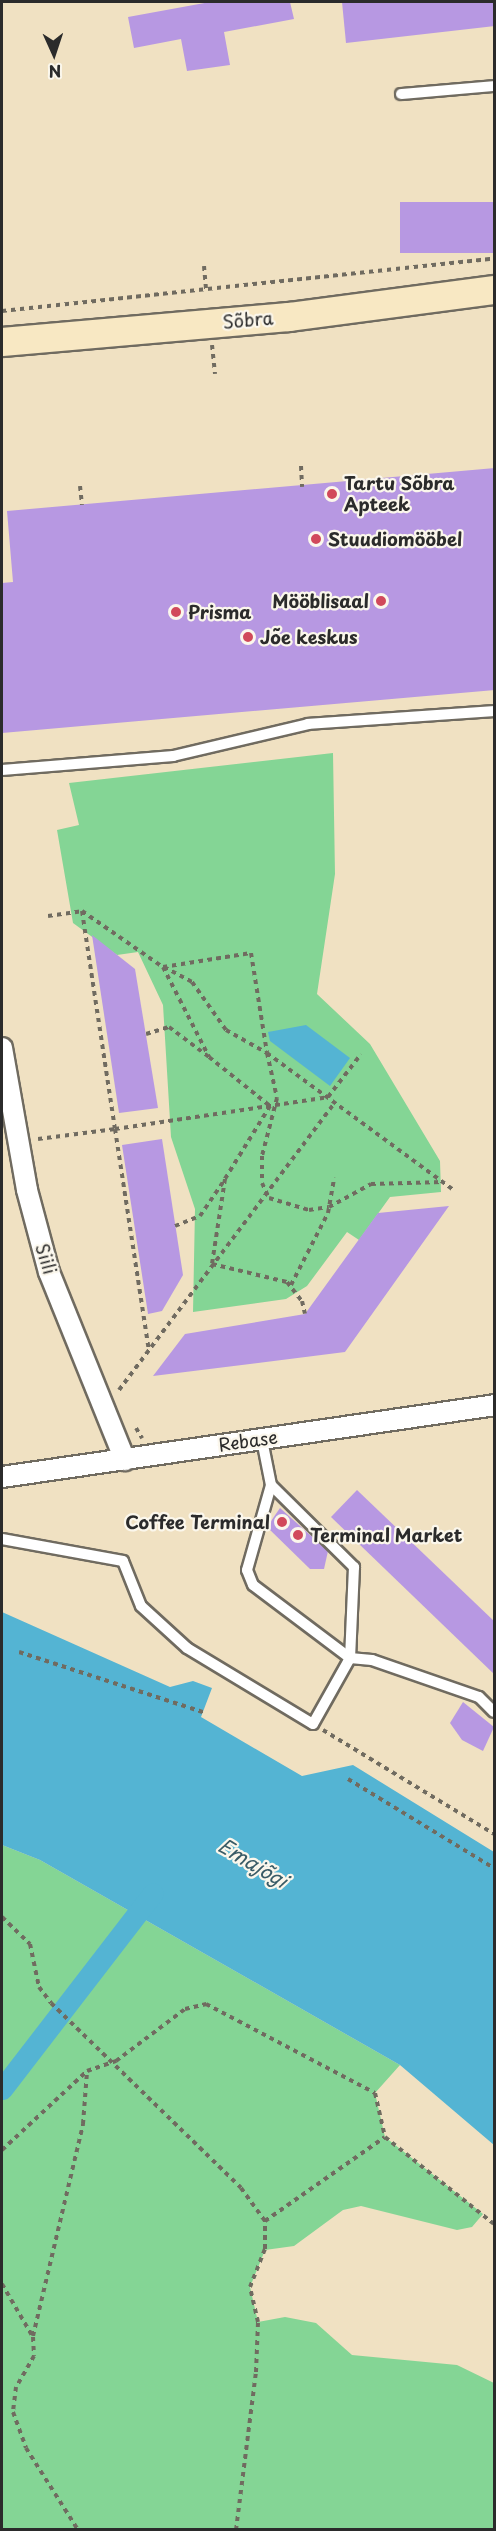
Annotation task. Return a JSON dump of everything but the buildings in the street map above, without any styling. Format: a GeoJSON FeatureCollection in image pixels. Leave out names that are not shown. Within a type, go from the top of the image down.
{"type":"FeatureCollection","features":[{"type":"Feature","properties":{"kind":"street","name":"Sõbra"},"geometry":{"type":"LineString","coordinates":[[2,342],[289,317],[495,290]]}},
{"type":"Feature","properties":{"kind":"street","name":"Siili"},"geometry":{"type":"LineString","coordinates":[[2,1059],[27,1190],[49,1272],[125,1460]]}},
{"type":"Feature","properties":{"kind":"street","name":"Rebase"},"geometry":{"type":"LineString","coordinates":[[2,1478],[495,1405]]}},
{"type":"Feature","properties":{"kind":"lane"},"geometry":{"type":"LineString","coordinates":[[401,94],[495,86]]}},
{"type":"Feature","properties":{"kind":"lane"},"geometry":{"type":"LineString","coordinates":[[2,770],[173,756],[309,724],[495,711]]}},
{"type":"Feature","properties":{"kind":"lane"},"geometry":{"type":"LineString","coordinates":[[262,1440],[271,1485],[246,1558],[253,1585],[350,1658],[372,1660],[479,1697],[495,1712]]}},
{"type":"Feature","properties":{"kind":"lane"},"geometry":{"type":"LineString","coordinates":[[2,1539],[123,1561],[141,1606],[187,1648],[313,1724],[350,1658],[354,1567],[271,1485]]}},
{"type":"Feature","properties":{"kind":"path"},"geometry":{"type":"LineString","coordinates":[[2,311],[206,291],[495,258]]}},
{"type":"Feature","properties":{"kind":"path"},"geometry":{"type":"LineString","coordinates":[[204,266],[206,291]]}},
{"type":"Feature","properties":{"kind":"path"},"geometry":{"type":"LineString","coordinates":[[211,334],[215,374]]}},
{"type":"Feature","properties":{"kind":"path"},"geometry":{"type":"LineString","coordinates":[[301,466],[302,487]]}},
{"type":"Feature","properties":{"kind":"path"},"geometry":{"type":"LineString","coordinates":[[81,486],[82,505]]}},
{"type":"Feature","properties":{"kind":"path"},"geometry":{"type":"LineString","coordinates":[[48,916],[82,911],[163,967],[192,981],[226,1030],[267,1053],[452,1189]]}},
{"type":"Feature","properties":{"kind":"path"},"geometry":{"type":"LineString","coordinates":[[82,911],[149,1350]]}},
{"type":"Feature","properties":{"kind":"path"},"geometry":{"type":"LineString","coordinates":[[163,967],[251,953],[276,1105],[262,1156],[265,1192]]}},
{"type":"Feature","properties":{"kind":"path"},"geometry":{"type":"LineString","coordinates":[[163,967],[209,1057]]}},
{"type":"Feature","properties":{"kind":"path"},"geometry":{"type":"LineString","coordinates":[[146,1034],[169,1027],[270,1106]]}},
{"type":"Feature","properties":{"kind":"path"},"geometry":{"type":"LineString","coordinates":[[38,1139],[328,1097],[361,1054]]}},
{"type":"Feature","properties":{"kind":"path"},"geometry":{"type":"LineString","coordinates":[[119,1390],[265,1192],[335,1102]]}},
{"type":"Feature","properties":{"kind":"path"},"geometry":{"type":"LineString","coordinates":[[175,1226],[200,1216],[270,1106]]}},
{"type":"Feature","properties":{"kind":"path"},"geometry":{"type":"LineString","coordinates":[[291,1285],[329,1207],[333,1178]]}},
{"type":"Feature","properties":{"kind":"path"},"geometry":{"type":"LineString","coordinates":[[212,1264],[225,1179]]}},
{"type":"Feature","properties":{"kind":"path"},"geometry":{"type":"LineString","coordinates":[[265,1192],[293,1208],[329,1207],[371,1184],[444,1182]]}},
{"type":"Feature","properties":{"kind":"path"},"geometry":{"type":"LineString","coordinates":[[212,1264],[291,1285],[305,1314]]}},
{"type":"Feature","properties":{"kind":"path"},"geometry":{"type":"LineString","coordinates":[[19,1652],[203,1712]]}},
{"type":"Feature","properties":{"kind":"path"},"geometry":{"type":"LineString","coordinates":[[313,1724],[495,1834]]}},
{"type":"Feature","properties":{"kind":"path"},"geometry":{"type":"LineString","coordinates":[[348,1779],[495,1868]]}},
{"type":"Feature","properties":{"kind":"path"},"geometry":{"type":"LineString","coordinates":[[2,1917],[30,1944],[39,1987],[51,2003],[116,2061],[241,2188],[265,2221],[265,2249],[249,2287],[258,2322],[255,2372],[236,2529]]}},
{"type":"Feature","properties":{"kind":"path"},"geometry":{"type":"LineString","coordinates":[[2,2150],[87,2071],[116,2061],[185,2009],[206,2004],[375,2093],[385,2137],[495,2224]]}},
{"type":"Feature","properties":{"kind":"path"},"geometry":{"type":"LineString","coordinates":[[78,2529],[26,2448],[14,2412],[16,2387],[34,2356],[33,2337],[83,2124],[87,2071]]}},
{"type":"Feature","properties":{"kind":"path"},"geometry":{"type":"LineString","coordinates":[[265,2221],[385,2137]]}},
{"type":"Feature","properties":{"kind":"path"},"geometry":{"type":"LineString","coordinates":[[2,2284],[33,2337]]}},
{"type":"Feature","properties":{"kind":"green space"},"geometry":{"type":"Polygon","coordinates":[[[333,753],[335,874],[317,994],[370,1044],[440,1161],[441,1192],[390,1197],[359,1240],[347,1232],[307,1286],[286,1299],[193,1312],[195,1209],[171,1137],[163,1005],[138,952],[117,955],[73,923],[57,830],[79,825],[69,783],[333,753]]]}},
{"type":"Feature","properties":{"kind":"green space"},"geometry":{"type":"Polygon","coordinates":[[[2,1845],[40,1860],[400,2065],[375,2093],[385,2137],[483,2214],[472,2227],[457,2230],[361,2206],[343,2210],[294,2246],[265,2250],[250,2287],[258,2322],[285,2317],[316,2323],[352,2355],[457,2365],[494,2383],[494,2529],[2,2529],[2,1845]]]}},
{"type":"Feature","properties":{"kind":"water"},"geometry":{"type":"Polygon","coordinates":[[[306,1025],[350,1058],[330,1086],[270,1041],[268,1032],[306,1025]]]}},
{"type":"Feature","properties":{"kind":"water","name":"Emajõgi"},"geometry":{"type":"Polygon","coordinates":[[[2,1612],[170,1687],[193,1681],[212,1688],[201,1717],[302,1776],[353,1765],[494,1852],[494,2145],[400,2065],[40,1860],[2,1845],[2,1612]]]}},
{"type":"Feature","properties":{"kind":"waterway"},"geometry":{"type":"LineString","coordinates":[[2,2089],[153,1893]]}},
{"type":"Feature","properties":{"kind":"place","name":"Tartu Sõbra Apteek"},"geometry":{"type":"Point","coordinates":[332,494]}},
{"type":"Feature","properties":{"kind":"place","name":"Stuudiomööbel"},"geometry":{"type":"Point","coordinates":[316,539]}},
{"type":"Feature","properties":{"kind":"place","name":"Mööblisaal"},"geometry":{"type":"Point","coordinates":[381,601]}},
{"type":"Feature","properties":{"kind":"place","name":"Prisma"},"geometry":{"type":"Point","coordinates":[176,612]}},
{"type":"Feature","properties":{"kind":"place","name":"Jõe keskus"},"geometry":{"type":"Point","coordinates":[248,637]}},
{"type":"Feature","properties":{"kind":"place","name":"Coffee Terminal"},"geometry":{"type":"Point","coordinates":[282,1522]}},
{"type":"Feature","properties":{"kind":"place","name":"Terminal Market"},"geometry":{"type":"Point","coordinates":[298,1535]}}]}
